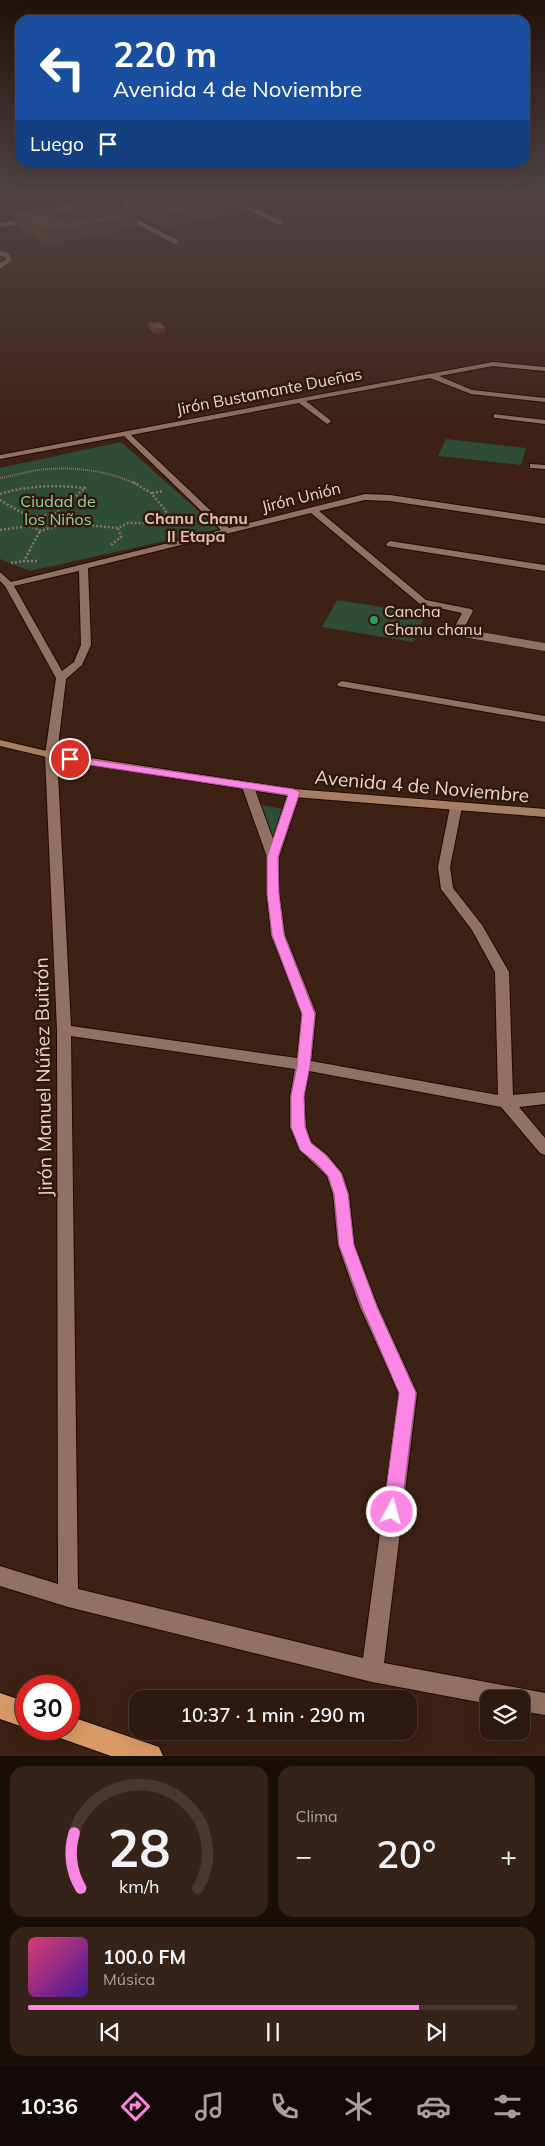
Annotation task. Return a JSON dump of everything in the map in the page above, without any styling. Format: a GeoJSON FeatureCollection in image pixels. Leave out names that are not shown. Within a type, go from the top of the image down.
{"type":"FeatureCollection","features":[{"type":"Feature","properties":{"kind":"highway"},"geometry":{"type":"LineString","coordinates":[[0,1706],[15,1711]]}},
{"type":"Feature","properties":{"kind":"highway"},"geometry":{"type":"LineString","coordinates":[[80,1733],[150,1756]]}},
{"type":"Feature","properties":{"kind":"street","name":"Jirón Bustamante Dueñas"},"geometry":{"type":"LineString","coordinates":[[0,457],[493,364],[545,368]]}},
{"type":"Feature","properties":{"kind":"street"},"geometry":{"type":"LineString","coordinates":[[428,375],[471,392],[545,400]]}},
{"type":"Feature","properties":{"kind":"street"},"geometry":{"type":"LineString","coordinates":[[300,400],[327,422]]}},
{"type":"Feature","properties":{"kind":"street"},"geometry":{"type":"LineString","coordinates":[[497,416],[545,422]]}},
{"type":"Feature","properties":{"kind":"street"},"geometry":{"type":"LineString","coordinates":[[125,433],[227,531]]}},
{"type":"Feature","properties":{"kind":"street"},"geometry":{"type":"LineString","coordinates":[[533,466],[545,467]]}},
{"type":"Feature","properties":{"kind":"street","name":"Jirón Unión"},"geometry":{"type":"LineString","coordinates":[[9,584],[365,497],[378,497],[545,521]]}},
{"type":"Feature","properties":{"kind":"street"},"geometry":{"type":"LineString","coordinates":[[312,509],[422,602],[468,611],[457,632]]}},
{"type":"Feature","properties":{"kind":"street"},"geometry":{"type":"LineString","coordinates":[[390,544],[545,568]]}},
{"type":"Feature","properties":{"kind":"street"},"geometry":{"type":"LineString","coordinates":[[0,575],[9,584],[61,678],[78,663],[86,645],[83,567]]}},
{"type":"Feature","properties":{"kind":"street","name":"Jirón Manuel Núñez Buitrón"},"geometry":{"type":"LineString","coordinates":[[61,678],[51,756],[64,1030],[68,1597]]}},
{"type":"Feature","properties":{"kind":"street"},"geometry":{"type":"LineString","coordinates":[[342,684],[545,719]]}},
{"type":"Feature","properties":{"kind":"street","name":"Avenida 4 de Noviembre"},"geometry":{"type":"LineString","coordinates":[[0,743],[51,756],[294,792],[545,813]]}},
{"type":"Feature","properties":{"kind":"street"},"geometry":{"type":"LineString","coordinates":[[248,786],[273,857]]}},
{"type":"Feature","properties":{"kind":"street"},"geometry":{"type":"LineString","coordinates":[[294,792],[273,857],[273,894],[278,935],[309,1014],[303,1066],[297,1096],[298,1127],[305,1146],[334,1173],[341,1194],[346,1245],[369,1307],[408,1393],[372,1671]]}},
{"type":"Feature","properties":{"kind":"street"},"geometry":{"type":"LineString","coordinates":[[456,807],[444,867],[447,889],[476,928],[502,972],[506,1102],[545,1149]]}},
{"type":"Feature","properties":{"kind":"street"},"geometry":{"type":"LineString","coordinates":[[64,1030],[303,1066],[506,1102],[545,1098]]}},
{"type":"Feature","properties":{"kind":"street"},"geometry":{"type":"LineString","coordinates":[[0,1576],[68,1597],[372,1671],[480,1692]]}},
{"type":"Feature","properties":{"kind":"street"},"geometry":{"type":"LineString","coordinates":[[530,1702],[545,1704]]}},
{"type":"Feature","properties":{"kind":"lane"},"geometry":{"type":"LineString","coordinates":[[457,632],[545,646]]}},
{"type":"Feature","properties":{"kind":"path"},"geometry":{"type":"LineString","coordinates":[[0,478],[39,470],[90,472],[120,477],[140,485],[152,493],[166,511],[164,523],[128,523],[118,528],[64,523],[55,528],[40,531],[31,529],[29,526],[0,530]]}},
{"type":"Feature","properties":{"kind":"path"},"geometry":{"type":"LineString","coordinates":[[0,494],[31,486],[56,485],[85,488],[55,514]]}},
{"type":"Feature","properties":{"kind":"path"},"geometry":{"type":"LineString","coordinates":[[0,500],[32,516],[55,514],[61,517],[64,523]]}},
{"type":"Feature","properties":{"kind":"path"},"geometry":{"type":"LineString","coordinates":[[29,526],[32,516]]}},
{"type":"Feature","properties":{"kind":"path"},"geometry":{"type":"LineString","coordinates":[[110,548],[112,542],[121,537],[118,528]]}},
{"type":"Feature","properties":{"kind":"path"},"geometry":{"type":"LineString","coordinates":[[24,561],[40,531]]}},
{"type":"Feature","properties":{"kind":"path"},"geometry":{"type":"LineString","coordinates":[[11,563],[24,561],[42,562]]}},
{"type":"Feature","properties":{"kind":"green space"},"geometry":{"type":"Polygon","coordinates":[[[446,439],[526,448],[521,465],[438,456],[446,439]]]}},
{"type":"Feature","properties":{"kind":"green space","name":"Ciudad de los Niños"},"geometry":{"type":"Polygon","coordinates":[[[121,442],[219,529],[30,571],[0,559],[0,468],[121,442]]]}},
{"type":"Feature","properties":{"kind":"green space","name":"Cancha Chanu chanu"},"geometry":{"type":"Polygon","coordinates":[[[337,600],[426,614],[413,642],[322,627],[337,600]]]}},
{"type":"Feature","properties":{"kind":"green space"},"geometry":{"type":"Polygon","coordinates":[[[261,805],[284,809],[273,838],[261,805]]]}},
{"type":"Feature","properties":{"kind":"building"},"geometry":{"type":"Polygon","coordinates":[[[159,322],[165,328],[154,329],[149,323],[159,322]]]}},
{"type":"Feature","properties":{"kind":"place","name":"Cancha Chanu chanu"},"geometry":{"type":"Point","coordinates":[374,620]}},
{"type":"Feature","properties":{"kind":"district","name":"Chanu Chanu II Etapa"},"geometry":{"type":"Point","coordinates":[196,527]}},
{"type":"Feature","properties":{"kind":"route"},"geometry":{"type":"LineString","coordinates":[[70,759],[294,792],[273,857],[273,894],[278,935],[309,1014],[303,1066],[297,1096],[298,1127],[305,1146],[334,1173],[341,1194],[346,1245],[369,1307],[408,1393],[392,1512]]}}]}
